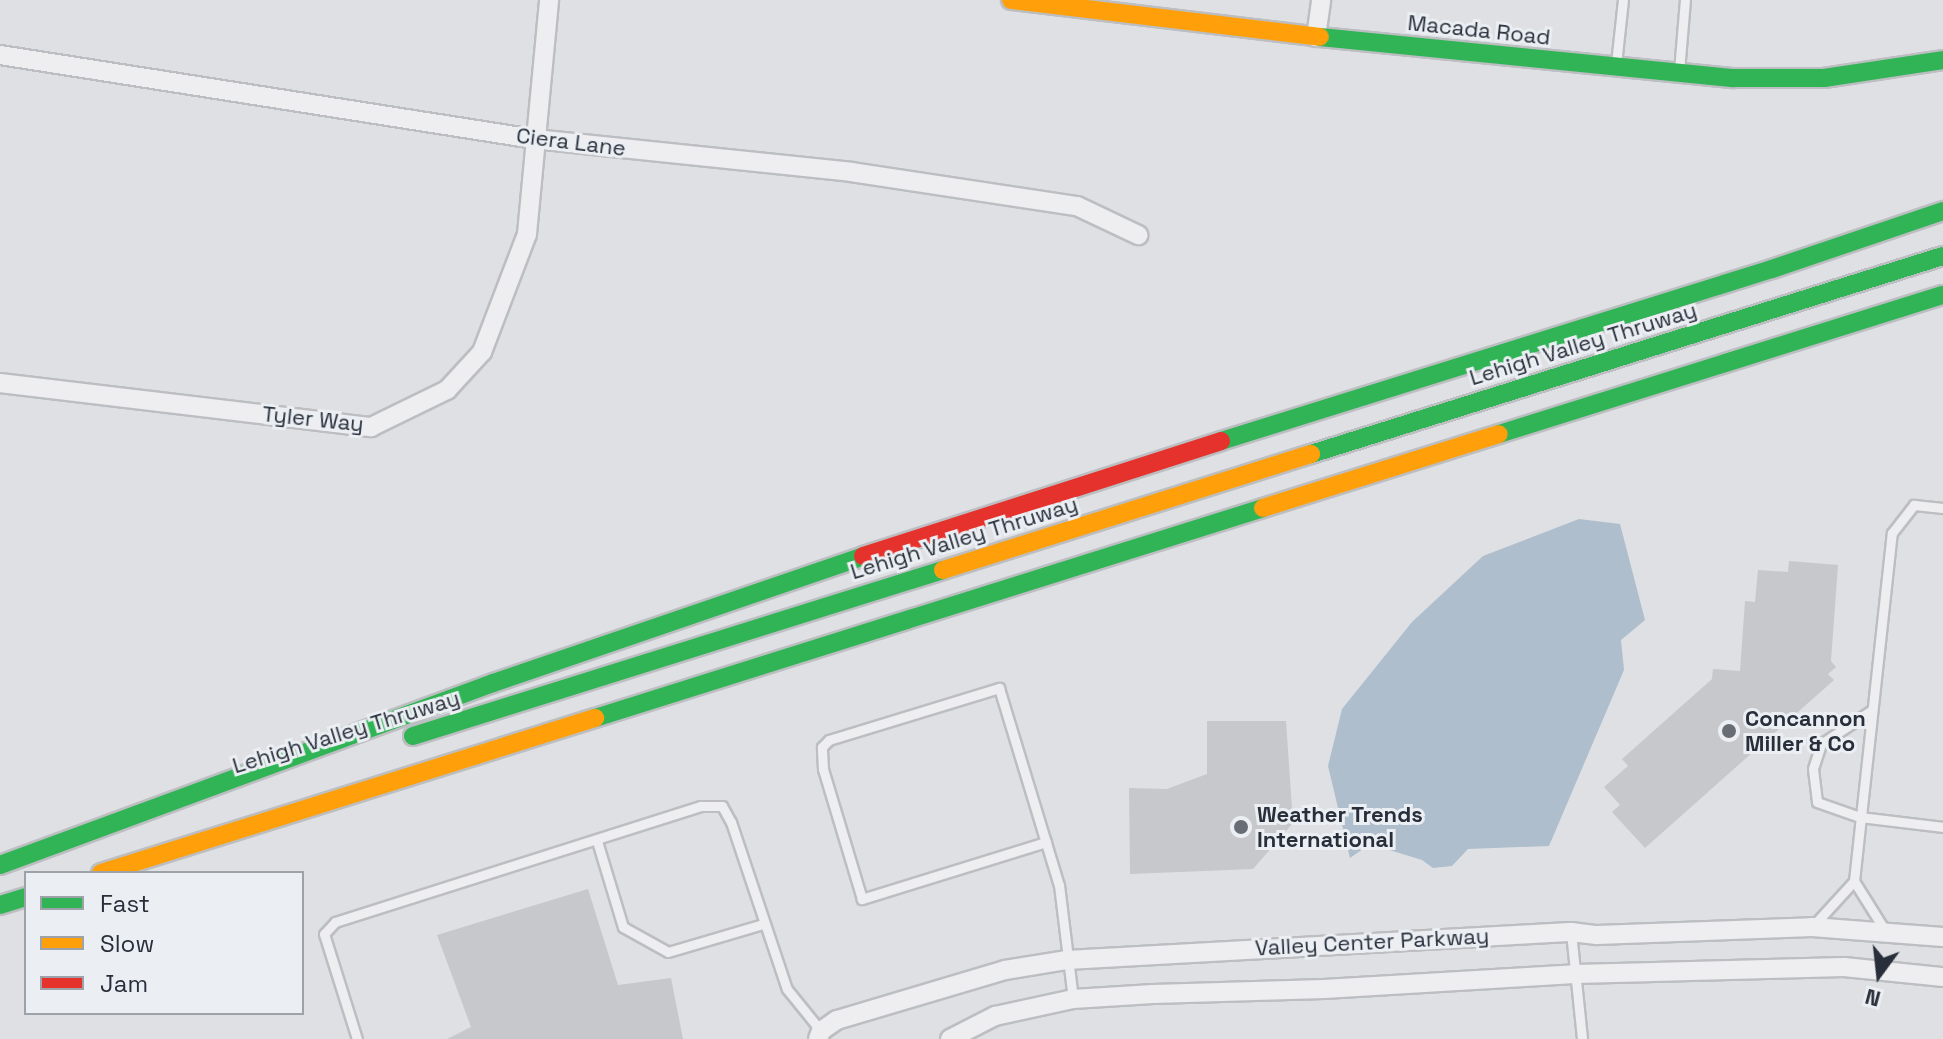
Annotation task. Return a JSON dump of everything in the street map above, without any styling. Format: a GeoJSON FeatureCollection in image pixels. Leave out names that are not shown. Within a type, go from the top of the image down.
{"type":"FeatureCollection","features":[{"type":"Feature","properties":{"kind":"main road","name":"Macada Road"},"geometry":{"type":"LineString","coordinates":[[1011,0],[1316,37],[1678,74],[1824,78],[1943,60]]}},
{"type":"Feature","properties":{"kind":"main road"},"geometry":{"type":"LineString","coordinates":[[0,866],[493,683],[965,521],[1943,211]]}},
{"type":"Feature","properties":{"kind":"main road"},"geometry":{"type":"LineString","coordinates":[[1569,332],[1857,220]]}},
{"type":"Feature","properties":{"kind":"main road","name":"Lehigh Valley Thruway"},"geometry":{"type":"LineString","coordinates":[[395,742],[1943,256]]}},
{"type":"Feature","properties":{"kind":"main road"},"geometry":{"type":"LineString","coordinates":[[107,871],[1943,295]]}},
{"type":"Feature","properties":{"kind":"main road"},"geometry":{"type":"LineString","coordinates":[[1815,335],[1943,311]]}},
{"type":"Feature","properties":{"kind":"main road","name":"Lehigh Valley Thruway"},"geometry":{"type":"LineString","coordinates":[[0,866],[364,751]]}},
{"type":"Feature","properties":{"kind":"main road"},"geometry":{"type":"LineString","coordinates":[[0,905],[24,898]]}},
{"type":"Feature","properties":{"kind":"street","name":"Tyler Way"},"geometry":{"type":"LineString","coordinates":[[0,383],[371,427],[447,390],[482,352],[527,234],[549,0]]}},
{"type":"Feature","properties":{"kind":"street"},"geometry":{"type":"LineString","coordinates":[[1316,37],[1321,0]]}},
{"type":"Feature","properties":{"kind":"street","name":"Ciera Lane"},"geometry":{"type":"LineString","coordinates":[[0,55],[534,139],[851,172],[1077,206],[1138,235]]}},
{"type":"Feature","properties":{"kind":"street","name":"Valley Center Parkway"},"geometry":{"type":"LineString","coordinates":[[820,1035],[837,1020],[947,986],[1005,970],[1067,960],[1571,932],[1597,935],[1812,927],[1943,937]]}},
{"type":"Feature","properties":{"kind":"street","name":"Valley Center Parkway"},"geometry":{"type":"LineString","coordinates":[[950,1039],[995,1016],[1073,999],[1575,974],[1844,967],[1943,977]]}},
{"type":"Feature","properties":{"kind":"lane"},"geometry":{"type":"LineString","coordinates":[[1616,68],[1623,0]]}},
{"type":"Feature","properties":{"kind":"lane"},"geometry":{"type":"LineString","coordinates":[[1678,74],[1685,0]]}},
{"type":"Feature","properties":{"kind":"lane"},"geometry":{"type":"LineString","coordinates":[[1812,927],[1854,881],[1892,533],[1914,505],[1943,508]]}},
{"type":"Feature","properties":{"kind":"lane"},"geometry":{"type":"LineString","coordinates":[[1046,842],[862,899],[823,769],[822,747],[829,740],[999,688],[1046,842],[1059,885],[1073,999]]}},
{"type":"Feature","properties":{"kind":"lane"},"geometry":{"type":"LineString","coordinates":[[1872,710],[1821,744],[1813,769],[1817,802],[1860,817],[1943,827]]}},
{"type":"Feature","properties":{"kind":"lane"},"geometry":{"type":"LineString","coordinates":[[357,1039],[324,934],[335,922],[701,806],[722,806],[731,822],[787,989],[820,1035]]}},
{"type":"Feature","properties":{"kind":"lane"},"geometry":{"type":"LineString","coordinates":[[597,841],[623,927],[668,952],[763,924]]}},
{"type":"Feature","properties":{"kind":"lane"},"geometry":{"type":"LineString","coordinates":[[1854,881],[1886,932]]}},
{"type":"Feature","properties":{"kind":"lane"},"geometry":{"type":"LineString","coordinates":[[1571,932],[1582,1039]]}},
{"type":"Feature","properties":{"kind":"water"},"geometry":{"type":"Polygon","coordinates":[[[1579,519],[1620,524],[1645,620],[1621,640],[1624,670],[1549,846],[1468,849],[1452,866],[1433,868],[1422,860],[1370,844],[1350,858],[1328,766],[1342,709],[1412,622],[1483,556],[1579,519]]]}},
{"type":"Feature","properties":{"kind":"building"},"geometry":{"type":"Polygon","coordinates":[[[1789,561],[1838,565],[1831,661],[1836,667],[1828,674],[1834,680],[1645,848],[1612,812],[1620,805],[1604,787],[1628,766],[1622,759],[1712,679],[1713,669],[1740,671],[1745,601],[1755,602],[1758,570],[1788,572],[1789,561]]]}},
{"type":"Feature","properties":{"kind":"building"},"geometry":{"type":"Polygon","coordinates":[[[1207,721],[1286,721],[1293,823],[1253,869],[1130,874],[1129,788],[1167,789],[1207,774],[1207,721]]]}},
{"type":"Feature","properties":{"kind":"building"},"geometry":{"type":"Polygon","coordinates":[[[588,889],[618,985],[671,978],[683,1039],[447,1039],[471,1027],[437,935],[588,889]]]}},
{"type":"Feature","properties":{"kind":"traffic: fast"},"geometry":{"type":"LineString","coordinates":[[1320,37],[1734,78],[1824,78],[1943,60]]}},
{"type":"Feature","properties":{"kind":"traffic: fast"},"geometry":{"type":"LineString","coordinates":[[1221,441],[1772,269],[1943,211]]}},
{"type":"Feature","properties":{"kind":"traffic: fast"},"geometry":{"type":"LineString","coordinates":[[1311,454],[1943,256]]}},
{"type":"Feature","properties":{"kind":"traffic: fast"},"geometry":{"type":"LineString","coordinates":[[1499,434],[1943,295]]}},
{"type":"Feature","properties":{"kind":"traffic: fast"},"geometry":{"type":"LineString","coordinates":[[595,718],[1263,508]]}},
{"type":"Feature","properties":{"kind":"traffic: fast"},"geometry":{"type":"LineString","coordinates":[[0,865],[493,683],[863,556]]}},
{"type":"Feature","properties":{"kind":"traffic: fast"},"geometry":{"type":"LineString","coordinates":[[413,736],[943,570]]}},
{"type":"Feature","properties":{"kind":"traffic: fast"},"geometry":{"type":"LineString","coordinates":[[0,905],[24,898]]}},
{"type":"Feature","properties":{"kind":"traffic: slow"},"geometry":{"type":"LineString","coordinates":[[1011,0],[1320,37]]}},
{"type":"Feature","properties":{"kind":"traffic: slow"},"geometry":{"type":"LineString","coordinates":[[1263,508],[1499,434]]}},
{"type":"Feature","properties":{"kind":"traffic: slow"},"geometry":{"type":"LineString","coordinates":[[943,570],[1311,454]]}},
{"type":"Feature","properties":{"kind":"traffic: slow"},"geometry":{"type":"LineString","coordinates":[[107,871],[595,718]]}},
{"type":"Feature","properties":{"kind":"traffic: jam"},"geometry":{"type":"LineString","coordinates":[[863,556],[1221,441]]}},
{"type":"Feature","properties":{"kind":"place","name":"Concannon Miller & Co"},"geometry":{"type":"Point","coordinates":[1729,731]}},
{"type":"Feature","properties":{"kind":"place","name":"Weather Trends International"},"geometry":{"type":"Point","coordinates":[1241,827]}}]}
